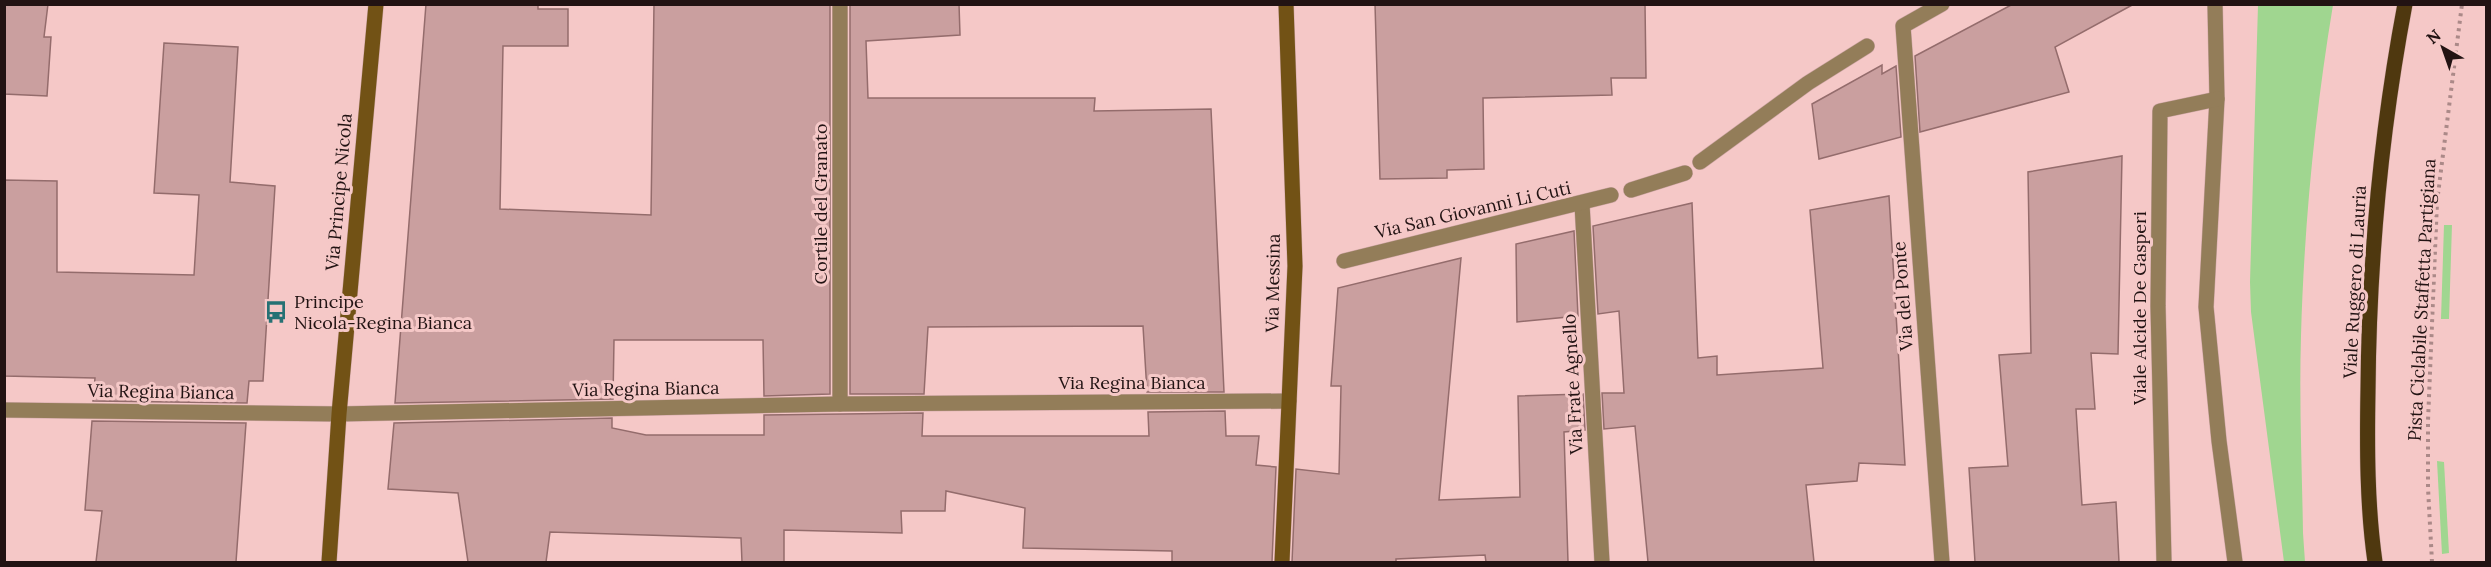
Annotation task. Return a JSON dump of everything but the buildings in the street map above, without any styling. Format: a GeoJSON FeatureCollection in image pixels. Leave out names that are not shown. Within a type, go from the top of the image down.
{"type":"FeatureCollection","features":[{"type":"Feature","properties":{"kind":"main road","name":"Via Principe Nicola"},"geometry":{"type":"LineString","coordinates":[[329,562],[339,414],[376,4]]}},
{"type":"Feature","properties":{"kind":"main road","name":"Via Messina"},"geometry":{"type":"LineString","coordinates":[[1282,562],[1295,266],[1286,4]]}},
{"type":"Feature","properties":{"kind":"main road","name":"Viale Ruggero di Lauria"},"geometry":{"type":"LineString","coordinates":[[2375,562],[2369,484],[2368,344],[2375,237],[2386,128],[2405,4]]}},
{"type":"Feature","properties":{"kind":"street","name":"Cortile del Granato"},"geometry":{"type":"LineString","coordinates":[[840,4],[840,404]]}},
{"type":"Feature","properties":{"kind":"street","name":"Via del Ponte"},"geometry":{"type":"LineString","coordinates":[[1942,4],[1903,26],[1942,562]]}},
{"type":"Feature","properties":{"kind":"street"},"geometry":{"type":"LineString","coordinates":[[2215,4],[2217,99],[2206,307],[2219,441],[2235,562]]}},
{"type":"Feature","properties":{"kind":"street"},"geometry":{"type":"LineString","coordinates":[[1700,162],[1808,83],[1867,46]]}},
{"type":"Feature","properties":{"kind":"street","name":"Viale Alcide De Gasperi"},"geometry":{"type":"LineString","coordinates":[[2164,562],[2158,306],[2160,111],[2217,99]]}},
{"type":"Feature","properties":{"kind":"street"},"geometry":{"type":"LineString","coordinates":[[1630,190],[1685,173]]}},
{"type":"Feature","properties":{"kind":"street","name":"Via San Giovanni Li Cuti"},"geometry":{"type":"LineString","coordinates":[[1344,261],[1611,195]]}},
{"type":"Feature","properties":{"kind":"street","name":"Via Frate Agnello"},"geometry":{"type":"LineString","coordinates":[[1582,204],[1602,562]]}},
{"type":"Feature","properties":{"kind":"street","name":"Via Regina Bianca"},"geometry":{"type":"LineString","coordinates":[[4,410],[339,414],[840,404],[1288,401]]}},
{"type":"Feature","properties":{"kind":"path","name":"Pista Ciclabile Staffetta Partigiana"},"geometry":{"type":"LineString","coordinates":[[2432,562],[2428,488],[2428,421],[2436,213],[2462,4]]}},
{"type":"Feature","properties":{"kind":"green space"},"geometry":{"type":"Polygon","coordinates":[[[2258,5],[2333,5],[2311,170],[2302,295],[2300,410],[2305,562],[2284,562],[2251,312],[2258,5]]]}},
{"type":"Feature","properties":{"kind":"green space"},"geometry":{"type":"Polygon","coordinates":[[[2444,225],[2452,225],[2449,319],[2441,319],[2444,225]]]}},
{"type":"Feature","properties":{"kind":"green space"},"geometry":{"type":"Polygon","coordinates":[[[2437,461],[2444,462],[2449,553],[2442,554],[2437,461]]]}},
{"type":"Feature","properties":{"kind":"place","name":"Principe Nicola-Regina Bianca"},"geometry":{"type":"Point","coordinates":[276,312]}}]}
